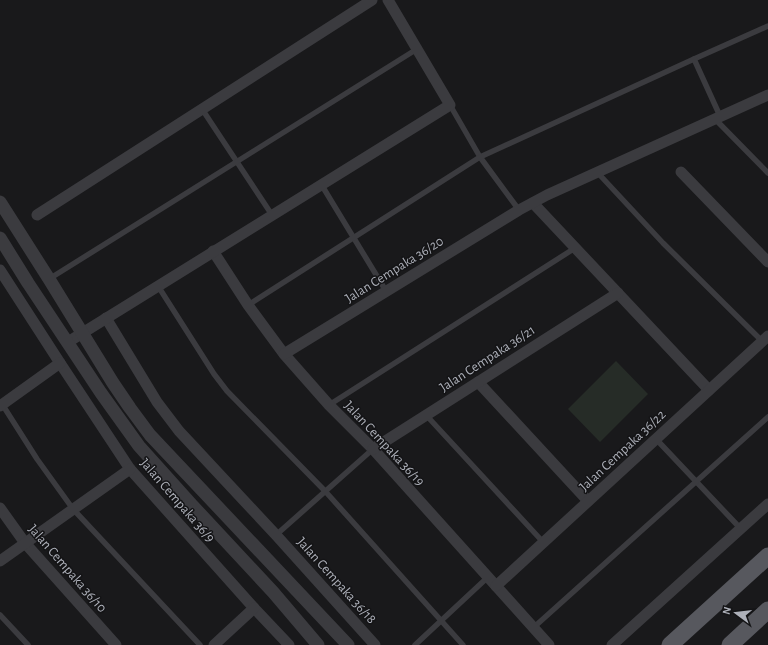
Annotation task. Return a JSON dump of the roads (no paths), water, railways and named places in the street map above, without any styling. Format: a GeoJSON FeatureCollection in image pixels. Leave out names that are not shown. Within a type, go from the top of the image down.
{"type":"FeatureCollection","features":[{"type":"Feature","properties":{"kind":"main road"},"geometry":{"type":"LineString","coordinates":[[670,645],[768,556]]}},
{"type":"Feature","properties":{"kind":"main road"},"geometry":{"type":"LineString","coordinates":[[730,645],[768,610]]}},
{"type":"Feature","properties":{"kind":"street"},"geometry":{"type":"LineString","coordinates":[[37,215],[372,0]]}},
{"type":"Feature","properties":{"kind":"street"},"geometry":{"type":"LineString","coordinates":[[68,342],[450,105],[388,0]]}},
{"type":"Feature","properties":{"kind":"street","name":"Jalan Cempaka 36/20"},"geometry":{"type":"LineString","coordinates":[[284,354],[519,210],[597,172],[768,95]]}},
{"type":"Feature","properties":{"kind":"street"},"geometry":{"type":"LineString","coordinates":[[681,172],[768,262]]}},
{"type":"Feature","properties":{"kind":"street"},"geometry":{"type":"LineString","coordinates":[[0,202],[130,408],[150,435],[348,645]]}},
{"type":"Feature","properties":{"kind":"street"},"geometry":{"type":"LineString","coordinates":[[533,203],[709,390]]}},
{"type":"Feature","properties":{"kind":"street"},"geometry":{"type":"LineString","coordinates":[[0,238],[28,283],[139,446],[273,592],[318,645]]}},
{"type":"Feature","properties":{"kind":"street","name":"Jalan Cempaka 36/19"},"geometry":{"type":"LineString","coordinates":[[213,251],[248,305],[284,354],[329,405],[373,449],[549,645]]}},
{"type":"Feature","properties":{"kind":"street","name":"Jalan Cempaka 36/9"},"geometry":{"type":"LineString","coordinates":[[0,270],[130,469],[289,645]]}},
{"type":"Feature","properties":{"kind":"street","name":"Jalan Cempaka 36/21"},"geometry":{"type":"LineString","coordinates":[[373,449],[618,293]]}},
{"type":"Feature","properties":{"kind":"street","name":"Jalan Cempaka 36/18"},"geometry":{"type":"LineString","coordinates":[[106,318],[157,402],[179,432],[276,534],[375,645]]}},
{"type":"Feature","properties":{"kind":"street","name":"Jalan Cempaka 36/22"},"geometry":{"type":"LineString","coordinates":[[492,582],[543,542],[765,339]]}},
{"type":"Feature","properties":{"kind":"street"},"geometry":{"type":"LineString","coordinates":[[1,403],[60,363]]}},
{"type":"Feature","properties":{"kind":"street"},"geometry":{"type":"LineString","coordinates":[[478,382],[588,501]]}},
{"type":"Feature","properties":{"kind":"street"},"geometry":{"type":"LineString","coordinates":[[0,561],[130,469]]}},
{"type":"Feature","properties":{"kind":"street"},"geometry":{"type":"LineString","coordinates":[[612,645],[768,504]]}},
{"type":"Feature","properties":{"kind":"street","name":"Jalan Cempaka 36/10"},"geometry":{"type":"LineString","coordinates":[[0,508],[25,543],[116,645]]}},
{"type":"Feature","properties":{"kind":"street"},"geometry":{"type":"LineString","coordinates":[[214,645],[254,608]]}},
{"type":"Feature","properties":{"kind":"lane"},"geometry":{"type":"LineString","coordinates":[[248,305],[480,157],[768,26]]}},
{"type":"Feature","properties":{"kind":"lane"},"geometry":{"type":"LineString","coordinates":[[49,279],[417,49]]}},
{"type":"Feature","properties":{"kind":"lane"},"geometry":{"type":"LineString","coordinates":[[694,59],[717,118],[768,173]]}},
{"type":"Feature","properties":{"kind":"lane"},"geometry":{"type":"LineString","coordinates":[[450,105],[480,157],[519,210]]}},
{"type":"Feature","properties":{"kind":"lane"},"geometry":{"type":"LineString","coordinates":[[202,109],[272,215]]}},
{"type":"Feature","properties":{"kind":"lane"},"geometry":{"type":"LineString","coordinates":[[597,172],[663,243],[765,339]]}},
{"type":"Feature","properties":{"kind":"lane"},"geometry":{"type":"LineString","coordinates":[[321,184],[386,291]]}},
{"type":"Feature","properties":{"kind":"lane"},"geometry":{"type":"LineString","coordinates":[[329,405],[575,248]]}},
{"type":"Feature","properties":{"kind":"lane"},"geometry":{"type":"LineString","coordinates":[[158,285],[214,374],[227,391],[325,491],[463,645]]}},
{"type":"Feature","properties":{"kind":"lane"},"geometry":{"type":"LineString","coordinates":[[1,403],[37,459],[73,509],[200,645]]}},
{"type":"Feature","properties":{"kind":"lane"},"geometry":{"type":"LineString","coordinates":[[426,415],[543,542]]}},
{"type":"Feature","properties":{"kind":"lane"},"geometry":{"type":"LineString","coordinates":[[534,628],[768,417]]}},
{"type":"Feature","properties":{"kind":"lane"},"geometry":{"type":"LineString","coordinates":[[656,439],[741,529]]}},
{"type":"Feature","properties":{"kind":"lane"},"geometry":{"type":"LineString","coordinates":[[276,534],[373,449]]}},
{"type":"Feature","properties":{"kind":"lane"},"geometry":{"type":"LineString","coordinates":[[415,645],[442,621],[492,582]]}},
{"type":"Feature","properties":{"kind":"lane"},"geometry":{"type":"LineString","coordinates":[[0,615],[28,645]]}}]}
